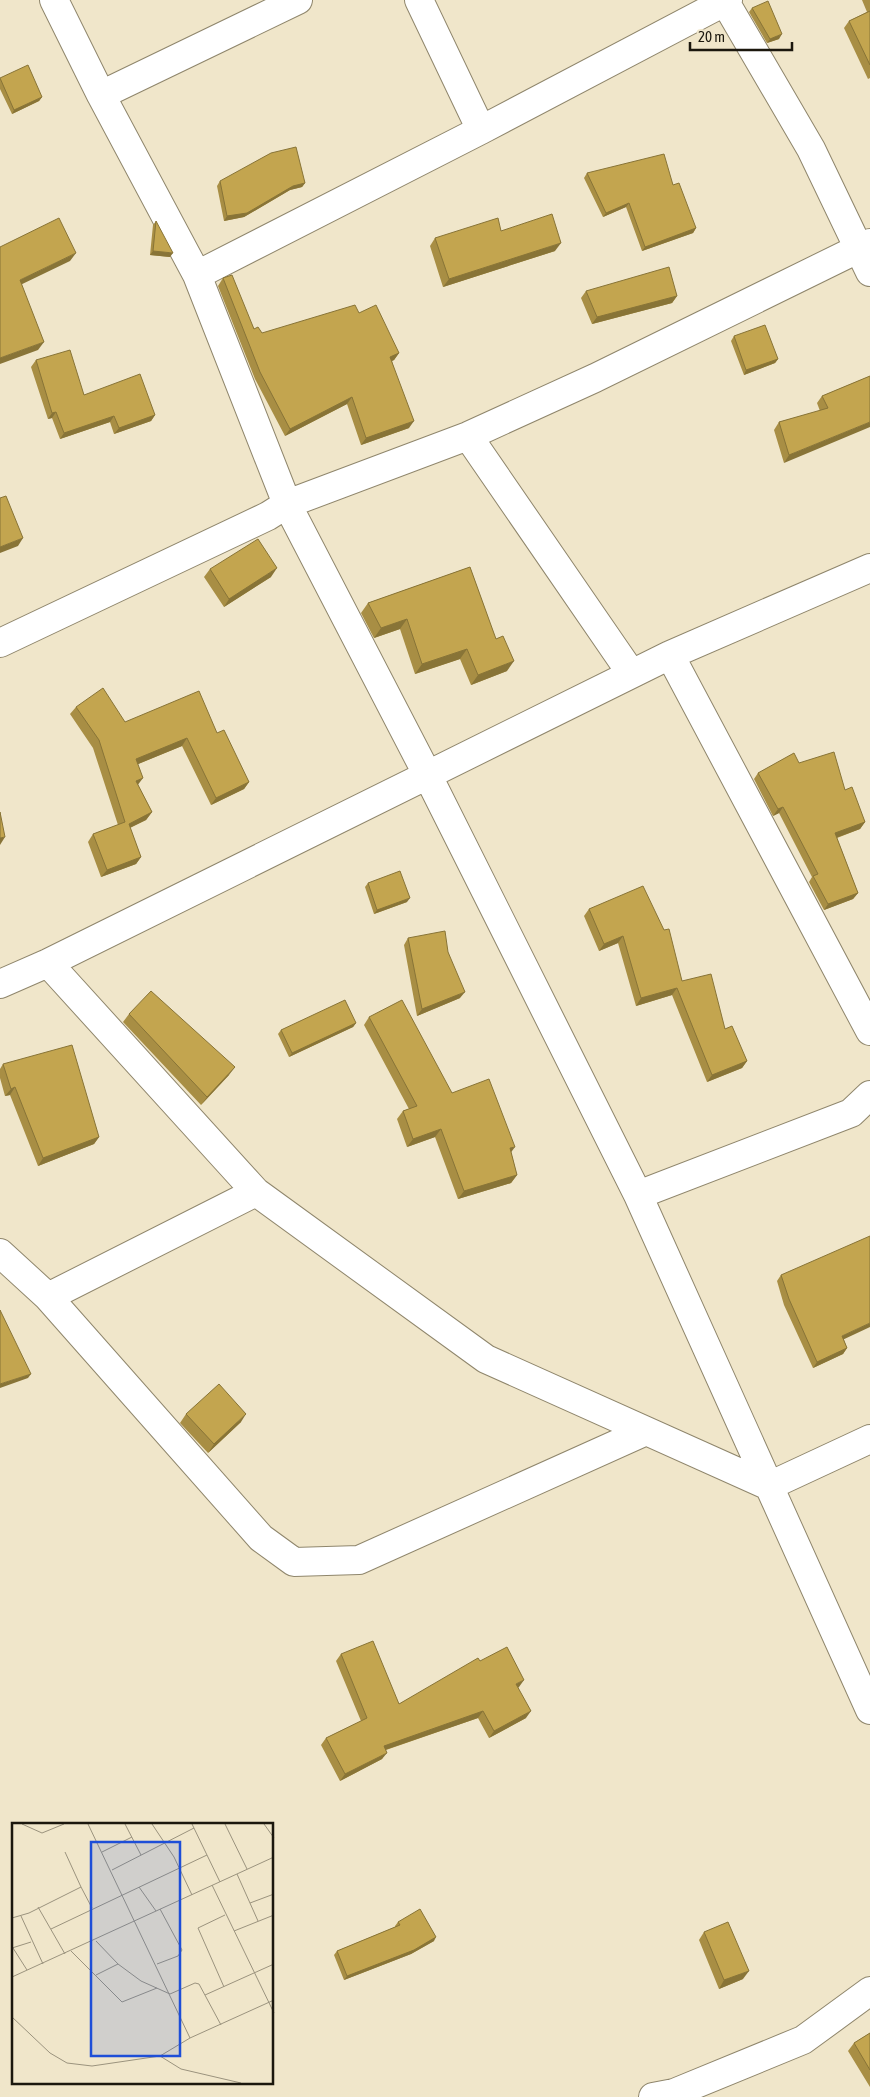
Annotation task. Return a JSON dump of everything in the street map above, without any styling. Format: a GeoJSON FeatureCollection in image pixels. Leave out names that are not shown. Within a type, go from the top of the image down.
{"type":"FeatureCollection","features":[{"type":"Feature","properties":{"kind":"street"},"geometry":{"type":"LineString","coordinates":[[54,0],[101,95],[197,274],[287,504],[427,774],[638,1195],[870,1710]]}},
{"type":"Feature","properties":{"kind":"street"},"geometry":{"type":"LineString","coordinates":[[101,95],[298,0]]}},
{"type":"Feature","properties":{"kind":"street"},"geometry":{"type":"LineString","coordinates":[[419,0],[481,130]]}},
{"type":"Feature","properties":{"kind":"street"},"geometry":{"type":"LineString","coordinates":[[0,641],[268,516],[287,504],[468,436],[866,255],[811,149],[726,0],[481,130],[197,274]]}},
{"type":"Feature","properties":{"kind":"street"},"geometry":{"type":"LineString","coordinates":[[468,436],[632,674]]}},
{"type":"Feature","properties":{"kind":"street"},"geometry":{"type":"LineString","coordinates":[[0,984],[48,963],[670,655],[870,568]]}},
{"type":"Feature","properties":{"kind":"street"},"geometry":{"type":"LineString","coordinates":[[670,655],[870,1031]]}},
{"type":"Feature","properties":{"kind":"street"},"geometry":{"type":"LineString","coordinates":[[48,963],[256,1192],[486,1359],[769,1486],[870,1440]]}},
{"type":"Feature","properties":{"kind":"street"},"geometry":{"type":"LineString","coordinates":[[638,1195],[851,1113],[870,1095]]}},
{"type":"Feature","properties":{"kind":"street"},"geometry":{"type":"LineString","coordinates":[[48,1296],[256,1192]]}},
{"type":"Feature","properties":{"kind":"street"},"geometry":{"type":"LineString","coordinates":[[0,1252],[48,1296],[261,1538],[294,1562],[359,1560],[646,1431]]}},
{"type":"Feature","properties":{"kind":"street"},"geometry":{"type":"LineString","coordinates":[[669,2096],[803,2040],[870,1991]]}},
{"type":"Feature","properties":{"kind":"building"},"geometry":{"type":"Polygon","coordinates":[[[768,1],[782,34],[770,39],[752,8],[768,1]]]}},
{"type":"Feature","properties":{"kind":"building"},"geometry":{"type":"Polygon","coordinates":[[[870,11],[870,65],[849,21],[870,11]]]}},
{"type":"Feature","properties":{"kind":"building"},"geometry":{"type":"Polygon","coordinates":[[[28,65],[42,97],[14,110],[0,78],[28,65]]]}},
{"type":"Feature","properties":{"kind":"building"},"geometry":{"type":"Polygon","coordinates":[[[296,147],[305,183],[293,186],[247,213],[227,216],[220,181],[271,153],[296,147]]]}},
{"type":"Feature","properties":{"kind":"building"},"geometry":{"type":"Polygon","coordinates":[[[664,154],[673,185],[679,183],[696,228],[645,247],[629,203],[606,213],[587,173],[664,154]]]}},
{"type":"Feature","properties":{"kind":"building"},"geometry":{"type":"Polygon","coordinates":[[[552,214],[561,243],[449,279],[435,238],[498,218],[501,231],[552,214]]]}},
{"type":"Feature","properties":{"kind":"building"},"geometry":{"type":"Polygon","coordinates":[[[59,218],[76,253],[20,280],[44,342],[0,358],[0,247],[59,218]]]}},
{"type":"Feature","properties":{"kind":"building"},"geometry":{"type":"Polygon","coordinates":[[[156,221],[173,253],[153,251],[156,221]]]}},
{"type":"Feature","properties":{"kind":"building"},"geometry":{"type":"Polygon","coordinates":[[[669,267],[677,296],[597,317],[586,291],[669,267]]]}},
{"type":"Feature","properties":{"kind":"building"},"geometry":{"type":"Polygon","coordinates":[[[232,275],[254,329],[258,327],[262,333],[355,305],[359,313],[376,305],[399,353],[390,357],[414,421],[366,438],[352,397],[290,429],[260,372],[223,278],[232,275]]]}},
{"type":"Feature","properties":{"kind":"building"},"geometry":{"type":"Polygon","coordinates":[[[765,325],[778,359],[746,370],[734,336],[765,325]]]}},
{"type":"Feature","properties":{"kind":"building"},"geometry":{"type":"Polygon","coordinates":[[[70,350],[84,395],[140,374],[155,415],[119,428],[114,416],[64,433],[56,412],[52,413],[36,360],[70,350]]]}},
{"type":"Feature","properties":{"kind":"building"},"geometry":{"type":"Polygon","coordinates":[[[870,376],[870,422],[789,455],[779,422],[828,408],[822,396],[870,376]]]}},
{"type":"Feature","properties":{"kind":"building"},"geometry":{"type":"Polygon","coordinates":[[[6,496],[23,538],[0,547],[0,498],[6,496]]]}},
{"type":"Feature","properties":{"kind":"building"},"geometry":{"type":"Polygon","coordinates":[[[258,539],[277,568],[229,599],[210,569],[258,539]]]}},
{"type":"Feature","properties":{"kind":"building"},"geometry":{"type":"Polygon","coordinates":[[[470,567],[496,639],[503,636],[514,661],[478,675],[467,649],[422,664],[407,619],[381,628],[368,603],[470,567]]]}},
{"type":"Feature","properties":{"kind":"building"},"geometry":{"type":"Polygon","coordinates":[[[103,688],[125,722],[199,691],[217,733],[224,730],[249,782],[216,798],[187,738],[136,759],[143,778],[136,781],[152,812],[129,824],[141,857],[107,870],[93,834],[125,822],[99,740],[76,707],[103,688]]]}},
{"type":"Feature","properties":{"kind":"building"},"geometry":{"type":"Polygon","coordinates":[[[834,752],[845,790],[852,787],[865,822],[835,833],[858,893],[828,904],[813,876],[818,874],[783,807],[778,809],[758,773],[794,753],[799,763],[834,752]]]}},
{"type":"Feature","properties":{"kind":"building"},"geometry":{"type":"Polygon","coordinates":[[[0,812],[5,837],[0,838],[0,812]]]}},
{"type":"Feature","properties":{"kind":"building"},"geometry":{"type":"Polygon","coordinates":[[[400,871],[410,898],[377,910],[368,883],[400,871]]]}},
{"type":"Feature","properties":{"kind":"building"},"geometry":{"type":"Polygon","coordinates":[[[643,886],[664,930],[669,929],[682,981],[711,974],[725,1029],[732,1026],[747,1061],[712,1075],[677,988],[641,998],[623,936],[604,944],[589,909],[643,886]]]}},
{"type":"Feature","properties":{"kind":"building"},"geometry":{"type":"Polygon","coordinates":[[[445,931],[448,952],[465,992],[422,1009],[408,938],[445,931]]]}},
{"type":"Feature","properties":{"kind":"building"},"geometry":{"type":"Polygon","coordinates":[[[151,991],[235,1067],[207,1097],[129,1014],[151,991]]]}},
{"type":"Feature","properties":{"kind":"building"},"geometry":{"type":"Polygon","coordinates":[[[345,1000],[356,1023],[292,1053],[281,1030],[345,1000]]]}},
{"type":"Feature","properties":{"kind":"building"},"geometry":{"type":"Polygon","coordinates":[[[402,1000],[452,1093],[489,1079],[515,1147],[510,1148],[517,1175],[464,1191],[441,1129],[413,1139],[403,1111],[417,1106],[369,1017],[402,1000]]]}},
{"type":"Feature","properties":{"kind":"building"},"geometry":{"type":"Polygon","coordinates":[[[72,1045],[99,1137],[43,1158],[15,1087],[11,1089],[3,1064],[72,1045]]]}},
{"type":"Feature","properties":{"kind":"building"},"geometry":{"type":"Polygon","coordinates":[[[870,1236],[870,1323],[842,1336],[847,1348],[817,1362],[789,1299],[781,1275],[870,1236]]]}},
{"type":"Feature","properties":{"kind":"building"},"geometry":{"type":"Polygon","coordinates":[[[0,1310],[31,1374],[0,1384],[0,1310]]]}},
{"type":"Feature","properties":{"kind":"building"},"geometry":{"type":"Polygon","coordinates":[[[219,1384],[246,1414],[214,1444],[186,1414],[219,1384]]]}},
{"type":"Feature","properties":{"kind":"building"},"geometry":{"type":"Polygon","coordinates":[[[373,1641],[399,1704],[478,1658],[480,1661],[507,1647],[524,1680],[516,1684],[531,1711],[494,1731],[483,1711],[384,1746],[387,1753],[345,1774],[326,1738],[367,1718],[341,1654],[373,1641]]]}},
{"type":"Feature","properties":{"kind":"building"},"geometry":{"type":"Polygon","coordinates":[[[420,1909],[436,1937],[414,1950],[347,1976],[337,1951],[400,1925],[398,1922],[420,1909]]]}},
{"type":"Feature","properties":{"kind":"building"},"geometry":{"type":"Polygon","coordinates":[[[728,1922],[749,1971],[724,1980],[704,1932],[728,1922]]]}},
{"type":"Feature","properties":{"kind":"building"},"geometry":{"type":"Polygon","coordinates":[[[870,2033],[870,2070],[854,2043],[870,2033]]]}}]}
